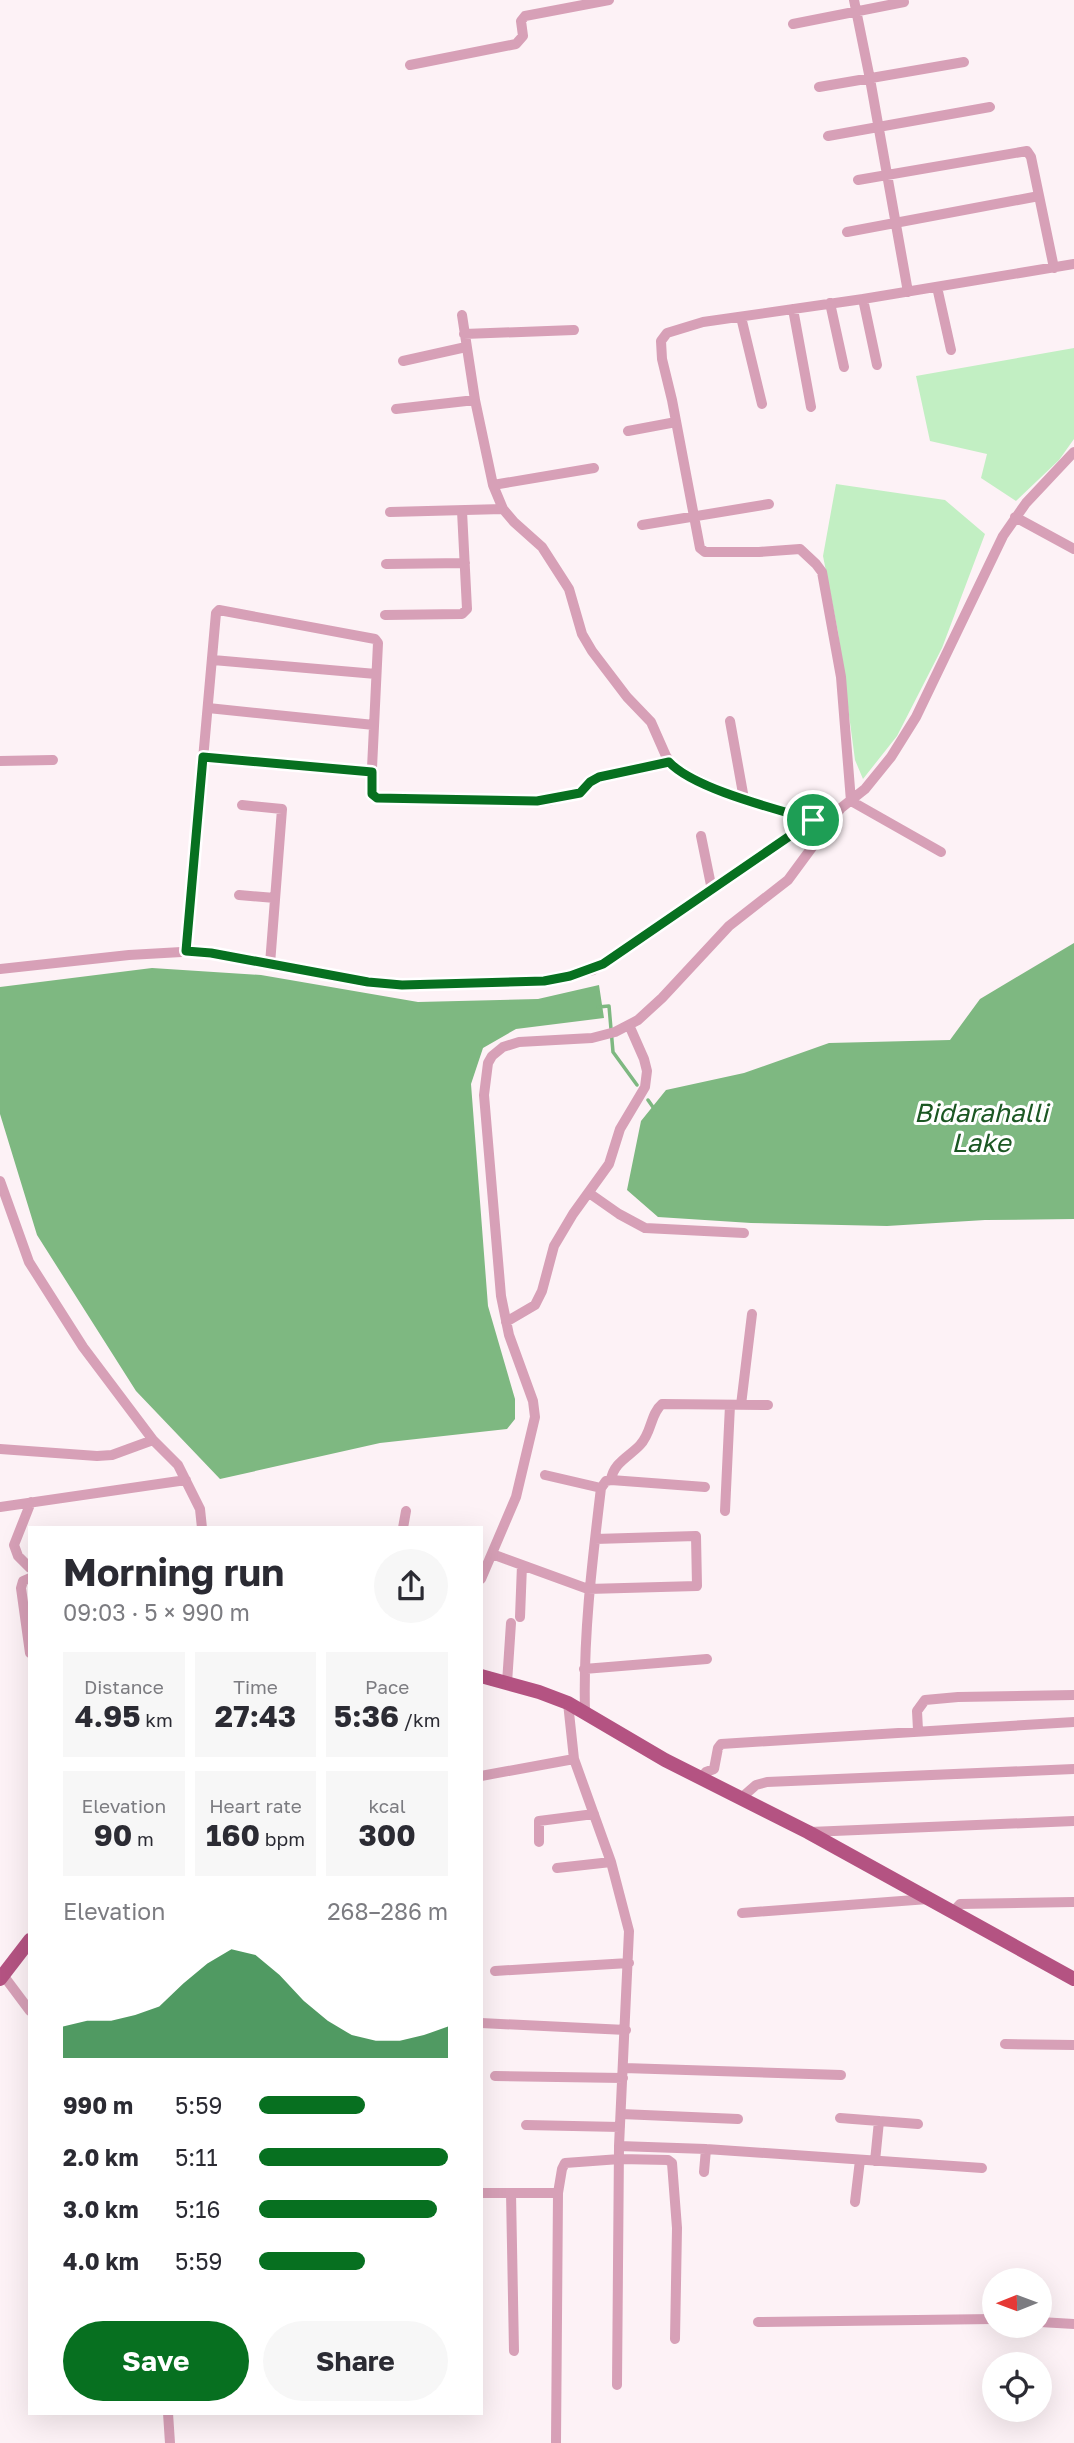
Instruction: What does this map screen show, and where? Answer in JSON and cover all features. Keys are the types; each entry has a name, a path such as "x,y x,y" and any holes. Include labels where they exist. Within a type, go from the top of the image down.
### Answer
{"main road":[{"path":"483,1677 568,1703 700,1779 808,1832 952,1913 1073,1975"},
{"path":"1,1977 28,1943"}],"street":[{"path":"410,65 516,44 523,36 521,21 525,16 609,0"},
{"path":"793,24 855,6 904,2"},
{"path":"855,6 908,292"},
{"path":"819,87 964,62"},
{"path":"828,136 990,107"},
{"path":"858,180 1024,150 1031,157 1054,268"},
{"path":"847,232 1039,197"},
{"path":"846,804 841,677 820,568 800,549 705,552 700,548 677,422 662,359 662,341 667,333 680,327 1074,264"},
{"path":"937,287 951,350"},
{"path":"863,299 877,365"},
{"path":"830,303 844,367"},
{"path":"793,309 811,407"},
{"path":"462,315 475,400 493,485 503,509 542,547 569,589 586,643 627,697 651,722 669,762 686,774 744,799 813,820"},
{"path":"741,317 762,404"},
{"path":"464,334 574,330"},
{"path":"402,361 466,347"},
{"path":"396,409 475,400"},
{"path":"628,431 677,422"},
{"path":"483,1574 516,1497 535,1418 531,1394 506,1322 501,1296 484,1094 486,1068 492,1056 510,1044 592,1038 629,1025 662,998 729,926 788,880 846,804 882,770 916,717 959,632 993,554 1015,517 1074,452"},
{"path":"493,485 594,468"},
{"path":"642,525 769,504"},
{"path":"390,512 503,509"},
{"path":"385,615 462,614 467,609 462,511"},
{"path":"1015,517 1074,549"},
{"path":"387,564 465,563"},
{"path":"186,951 216,613 219,611 372,638 378,643 372,772 372,794 377,798 537,801 580,793 599,777 669,762"},
{"path":"212,660 376,674"},
{"path":"208,708 374,725"},
{"path":"730,721 744,799"},
{"path":"203,757 372,772"},
{"path":"0,761 53,760"},
{"path":"0,969 186,951 211,953 368,982 411,985 557,979 593,970 603,964 813,820 846,804"},
{"path":"846,804 941,852"},
{"path":"242,805 282,809 270,964"},
{"path":"701,836 712,890"},
{"path":"239,895 275,898"},
{"path":"506,1322 535,1306 542,1291 554,1246 609,1164 620,1129 645,1087 647,1072 644,1059 629,1025"},
{"path":"0,1181 29,1262 83,1348 153,1440 174,1458 200,1509 202,1526"},
{"path":"589,1193 618,1214 645,1228 744,1233"},
{"path":"725,1511 736,1405 752,1314"},
{"path":"611,1480 614,1469 641,1444 654,1413 662,1404 768,1405"},
{"path":"0,1449 97,1456 112,1455 153,1440"},
{"path":"545,1475 601,1488"},
{"path":"0,1507 186,1480"},
{"path":"585,1712 588,1589 601,1488 606,1481 611,1480 705,1487"},
{"path":"28,1566 18,1556 15,1545 32,1503"},
{"path":"403,1526 406,1511"},
{"path":"492,1554 588,1589 697,1587 696,1536 595,1539"},
{"path":"508,1683 522,1565"},
{"path":"28,1579 23,1581 21,1588 28,1639"},
{"path":"584,1669 708,1659"},
{"path":"918,1730 917,1711 925,1700 1074,1695"},
{"path":"568,1703 575,1759 611,1862 629,1931 619,2146 617,2385"},
{"path":"700,1779 706,1772 714,1769 721,1744 1074,1722"},
{"path":"483,1776 575,1759"},
{"path":"740,1799 755,1785 767,1782 1074,1769"},
{"path":"539,1842 538,1821 594,1814"},
{"path":"808,1832 1074,1821"},
{"path":"557,1868 611,1862"},
{"path":"742,1913 928,1899"},
{"path":"952,1913 960,1904 1074,1902"},
{"path":"495,1970 629,1963"},
{"path":"1,1977 28,2009"},
{"path":"483,2022 626,2030"},
{"path":"1005,2044 1074,2045"},
{"path":"495,2076 623,2073 841,2075"},
{"path":"621,2114 738,2119"},
{"path":"841,2118 918,2124"},
{"path":"875,2161 879,2122"},
{"path":"526,2125 621,2127"},
{"path":"619,2146 655,2154 668,2160 673,2167 677,2228 675,2339"},
{"path":"556,2443 558,2193 565,2163 706,2149 982,2168"},
{"path":"705,2172 706,2149"},
{"path":"855,2202 860,2160"},
{"path":"483,2193 558,2193"},
{"path":"511,2193 513,2351"},
{"path":"758,2322 982,2319"},
{"path":"1052,2323 1074,2324"},
{"path":"168,2415 170,2443"}],"shaded area":[{"path":"1074,348 1074,439 1059,460 1016,501 981,478 987,454 930,441 916,376"},
{"path":"836,484 945,500 985,534 942,648 897,736 863,779 855,760 838,632 823,556"}],"water":[{"name":"Bidarahalli Lake","path":"1074,943 1074,1219 985,1220 887,1226 751,1223 658,1217 627,1190 641,1121 666,1090 744,1073 829,1043 950,1040 980,999"},
{"path":"152,968 261,975 418,1002 538,999 599,985 604,1018 516,1029 483,1048 471,1084 488,1306 515,1399 515,1419 507,1429 380,1443 220,1479 136,1391 37,1235 0,1114 0,987"}],"waterway":[{"path":"598,1007 609,1006 613,1052 637,1085"},
{"path":"648,1100 655,1110"}],"route":[{"path":"203,757 372,772 372,794 377,798 537,801 549,801 580,793 599,777 669,762 675,768 722,791 813,820 603,964 593,970 557,979 419,986 384,984 211,953 186,951 203,757"}]}
